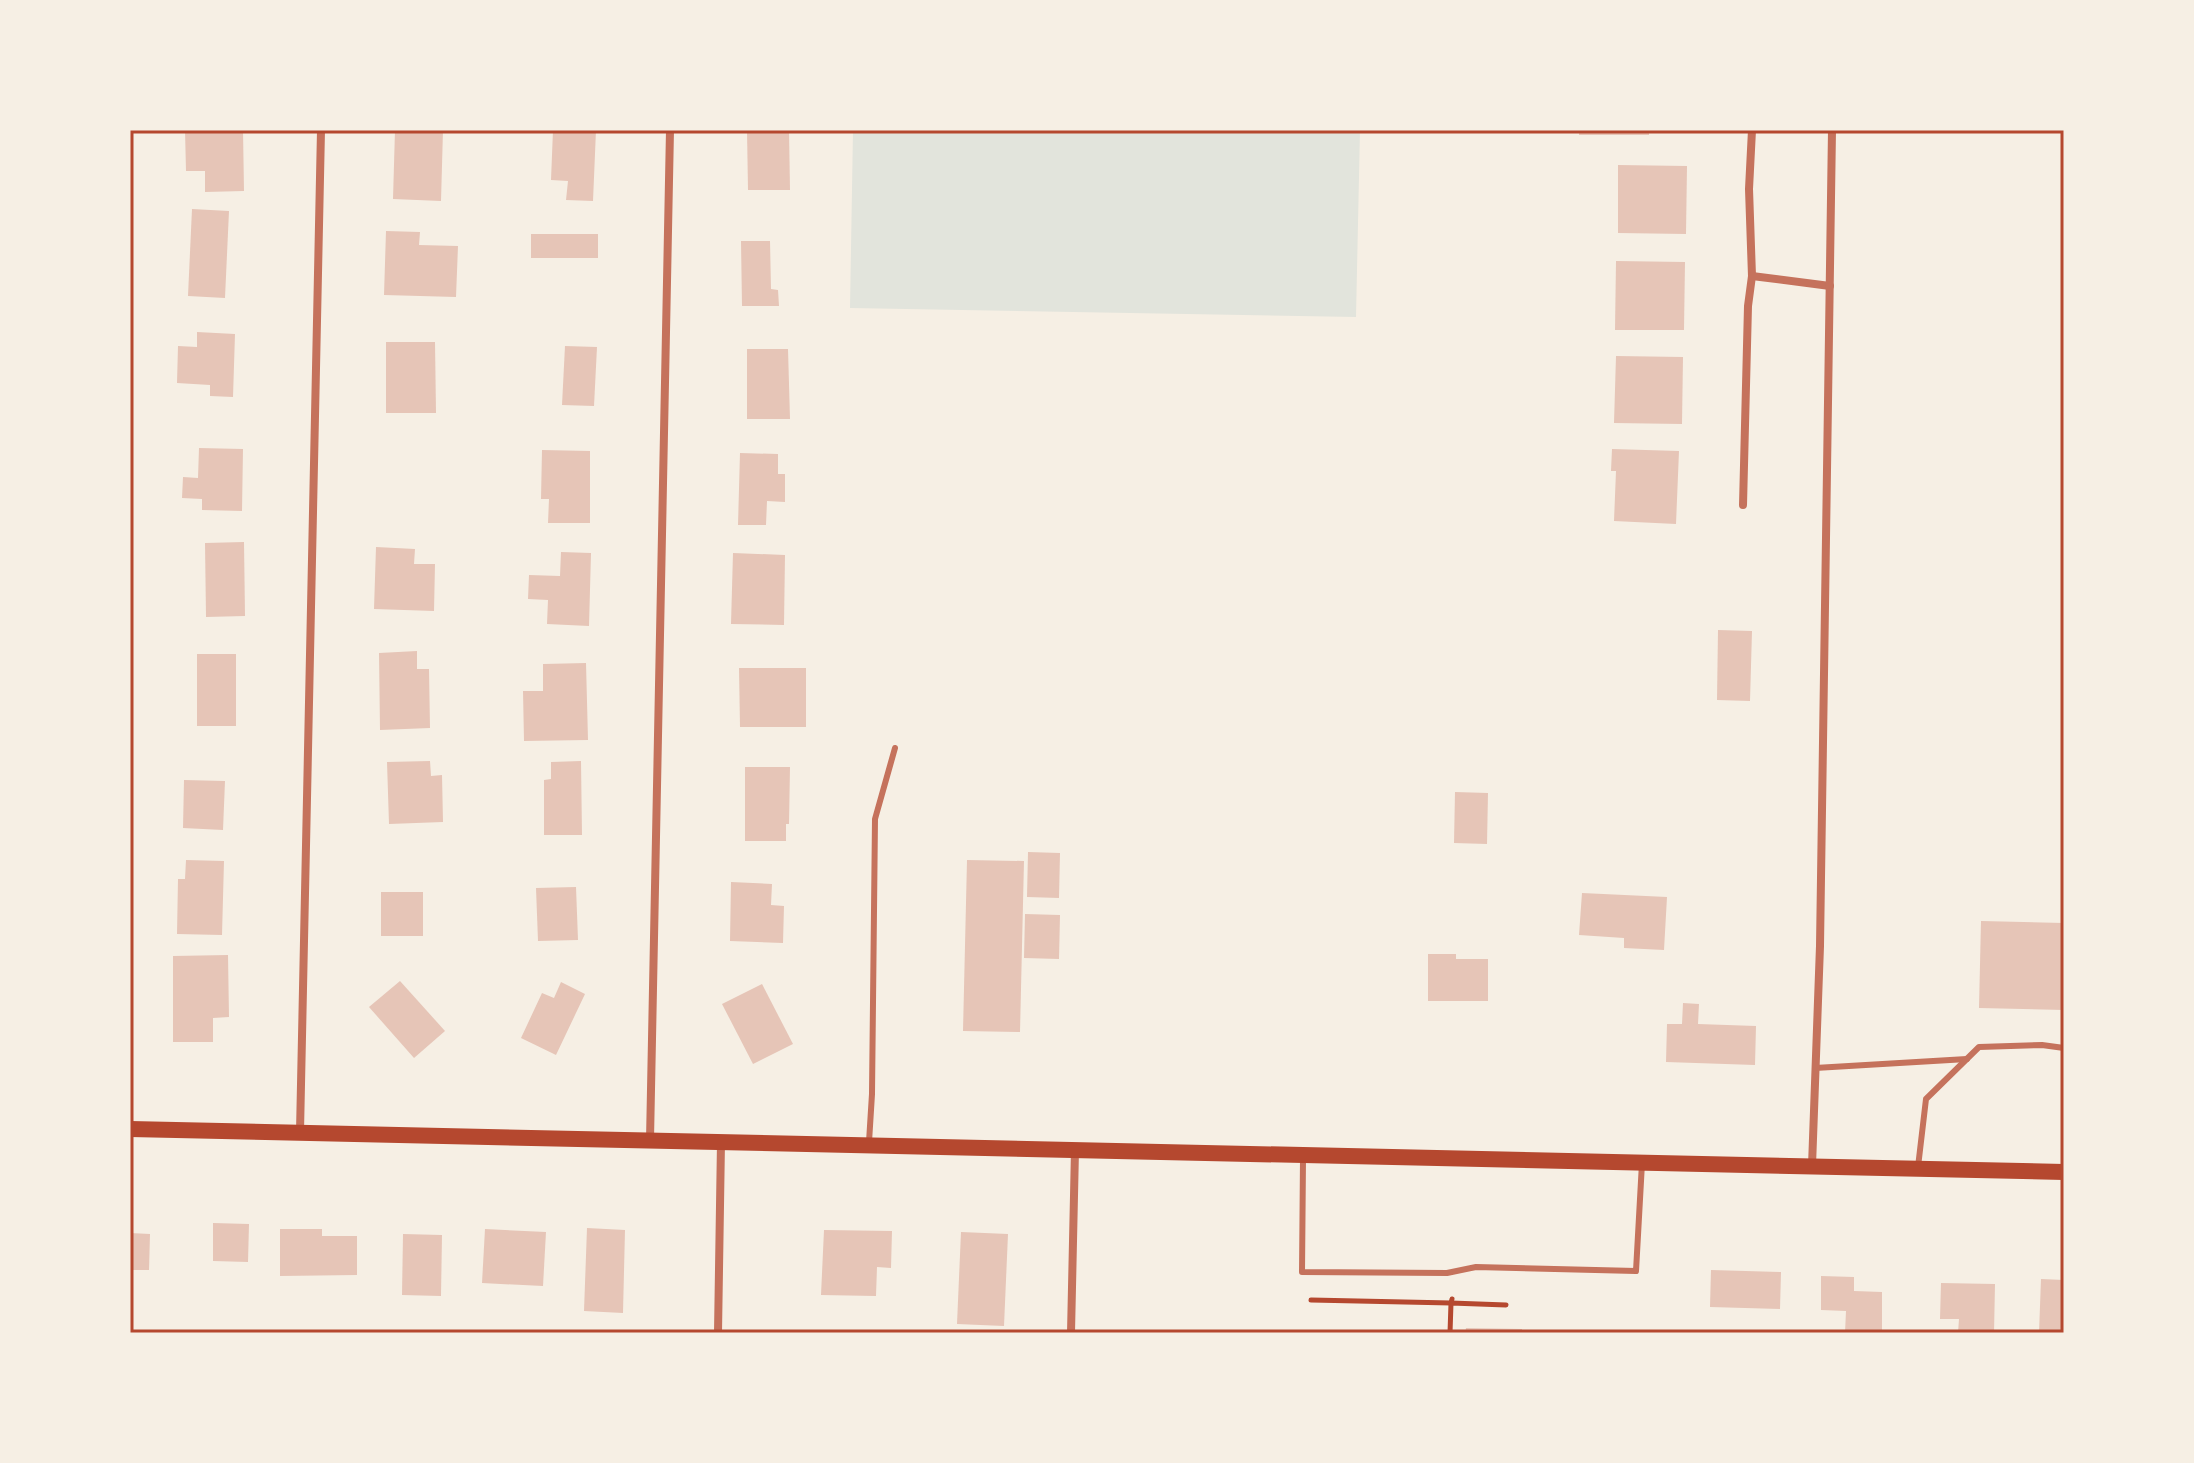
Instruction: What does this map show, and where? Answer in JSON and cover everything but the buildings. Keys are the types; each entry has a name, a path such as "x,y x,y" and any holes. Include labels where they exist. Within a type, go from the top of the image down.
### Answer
{"main road":[{"path":"130,1129 2064,1172"}],"street":[{"path":"300,1133 321,130"},
{"path":"650,1141 670,130"},
{"path":"1743,505 1748,306 1752,276 1749,189 1752,130"},
{"path":"1812,1166 1820,946 1832,130"},
{"path":"1752,276 1830,286"},
{"path":"718,1333 721,1142"},
{"path":"1071,1333 1075,1150"}],"lane":[{"path":"869,1146 875,819 895,748"},
{"path":"1918,1169 1926,1099 1979,1047 2042,1045 2064,1048"},
{"path":"1815,1068 1967,1059"},
{"path":"1303,1155 1302,1272 1447,1273 1476,1267 1636,1271 1642,1162"}],"path":[{"path":"1311,1300 1452,1301 1506,1305"},
{"path":"1450,1333 1452,1301"}],"shaded area":[{"path":"853,130 1360,130 1356,317 850,308"}]}
